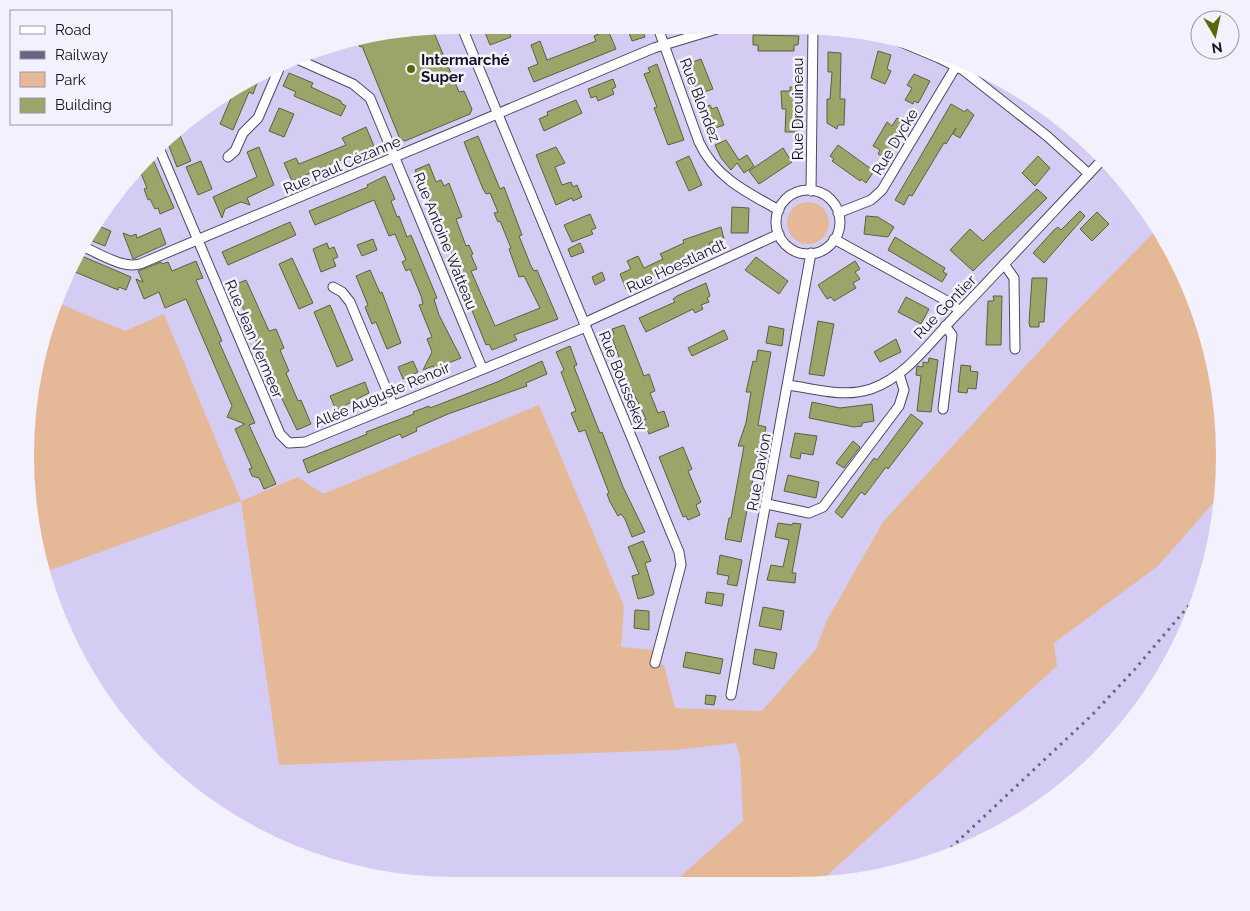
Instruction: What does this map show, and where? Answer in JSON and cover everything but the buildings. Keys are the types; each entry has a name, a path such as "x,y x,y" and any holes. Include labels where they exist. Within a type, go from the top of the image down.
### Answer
{"street":[{"name":"Rue Boussekey","path":"465,34 680,558 655,663"},
{"name":"Rue Blondez","path":"660,34 700,142 708,158 730,182 779,210"},
{"name":"Rue Paul Cézanne","path":"88,248 132,266 664,44 699,34"},
{"name":"Rue Drouineau","path":"811,191 813,35"},
{"name":"Rue Antoine Watteau","path":"304,62 353,84 365,92 374,104 482,368"},
{"name":"Rue Dycke","path":"838,213 871,200 882,190 956,66"},
{"path":"961,68 1038,129 1089,174"},
{"path":"228,157 235,151 243,133 258,118 277,73"},
{"name":"Rue Jean Vermeer","path":"161,153 280,434 292,444"},
{"name":"Rue Gontier","path":"788,385 836,393 854,393 878,386 898,374 1099,163"},
{"path":"811,191 828,198 838,213 839,228 834,239 824,249 811,254 792,249 779,234 776,222 779,210 792,195 811,191"},
{"name":"Rue Hoestlandt","path":"585,325 779,234"},
{"path":"834,239 947,301 960,311"},
{"name":"Rue Davion","path":"730,695 767,504 811,254"},
{"path":"1004,264 1014,278 1016,349"},
{"path":"333,287 342,292 350,302 394,405"},
{"path":"482,368 585,325"},
{"path":"943,409 952,335 945,326"},
{"name":"Allée Auguste Renoir","path":"292,444 305,442 482,368"},
{"path":"767,504 809,512 821,508 899,406 904,390 898,374"}],"green space":[{"path":"812,202 820,205 826,211 829,223 826,235 820,241 804,244 796,241 790,235 787,219 790,211 796,205"},
{"path":"1153,233 1160,245 1173,269 1194,320 1208,373 1213,400 1215,428 1216,456 1214,503 1158,566 1054,643 1057,666 827,876 680,877 743,821 740,757 736,743 673,750 279,765 241,501 298,477 323,494 539,405 624,606 621,647 652,650 654,665 664,665 675,708 762,711 816,649 827,620 883,522 1065,323"},
{"path":"62,305 125,331 164,314 241,501 50,570 37,511 34,456 35,428 37,400 42,373 48,346"}],"railway":[{"path":"952,846 1093,714 1135,669 1188,607"}],"place":[{"name":"Intermarché Super","path":"411,69"}]}
